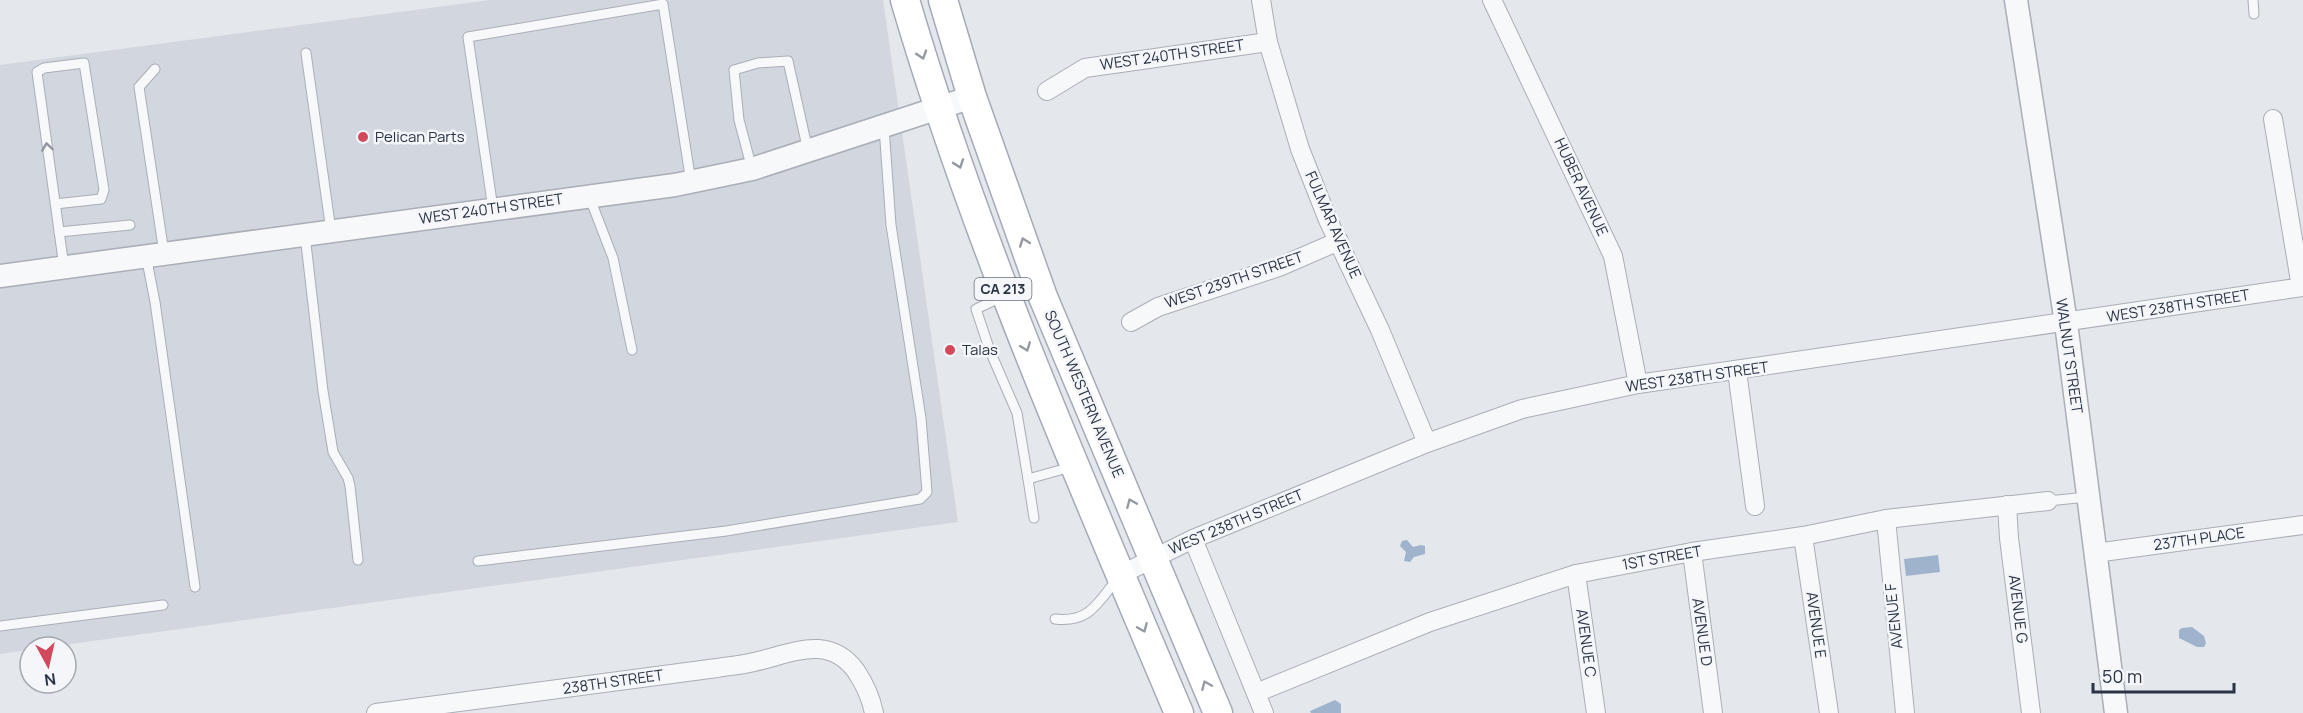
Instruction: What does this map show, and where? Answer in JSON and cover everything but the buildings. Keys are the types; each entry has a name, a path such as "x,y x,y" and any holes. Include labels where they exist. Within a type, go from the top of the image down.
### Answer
{"main road":[{"name":"CA 213","path":"905,0 940,109 1006,295 1179,713"},
{"name":"SOUTH WESTERN AVENUE","path":"944,0 972,98 1043,297 1218,713"}],"street":[{"name":"FULMAR AVENUE","path":"1261,0 1268,42 1300,149 1427,443"},
{"name":"HUBER AVENUE","path":"1492,0 1613,256 1638,384"},
{"name":"WALNUT STREET","path":"2016,0 2066,323 2116,713"},
{"name":"WEST 240TH STREET","path":"1047,91 1085,68 1268,42"},
{"name":"WEST 240TH STREET","path":"0,276 691,182 752,170 972,98"},
{"path":"2273,119 2302,287"},
{"name":"WEST 239TH STREET","path":"1131,322 1158,307 1279,267 1339,241"},
{"name":"WEST 238TH STREET","path":"1120,574 1193,539 1427,443 1522,409 1638,384 2302,287"},
{"path":"1737,371 1755,506"},
{"name":"1ST STREET","path":"1256,693 1430,622 1576,574 1692,552 1803,536 1886,519 2048,501"},
{"name":"AVENUE G","path":"2007,505 2031,713"},
{"name":"AVENUE F","path":"1886,519 1905,713"},
{"name":"237TH PLACE","path":"2095,553 2303,525"},
{"name":"AVENUE E","path":"1803,536 1829,713"},
{"path":"1193,539 1264,713"},
{"name":"AVENUE D","path":"1692,552 1713,713"},
{"name":"AVENUE C","path":"1576,574 1596,713"},
{"name":"238TH STREET","path":"376,713 717,668 755,662 808,649 829,650 847,659 862,680 874,713"}],"lane":[{"path":"2253,0 2253,14"},
{"path":"493,209 468,37 663,4 691,182"},
{"path":"306,53 331,231"},
{"path":"752,170 738,120 734,70 758,63 788,61 808,151"},
{"path":"55,204 101,199 103,195 84,63 44,68 37,72 55,204 64,267"},
{"path":"155,69 139,87 155,255 155,302 195,587"},
{"path":"478,561 726,531 920,499 927,492 921,418 891,225 884,126"},
{"path":"589,196 613,258 632,351"},
{"path":"59,232 130,225"},
{"path":"305,235 323,391 333,452 348,477 350,486 358,560"},
{"path":"1006,295 976,309 990,351 1017,413 1034,518"},
{"path":"1029,479 1076,465"},
{"name":"1ST STREET","path":"2048,501 2088,496"},
{"path":"1054,619 1084,616 1095,607 1120,574"},
{"path":"0,626 163,605"}],"shaded area":[{"path":"490,0 883,0 958,522 78,643 78,635 18,635 18,652 0,654 0,65"}],"water":[{"path":"1407,540 1413,547 1425,546 1425,554 1414,557 1410,562 1404,561 1406,552 1400,546 1402,541"},
{"path":"1938,555 1940,572 1906,576 1904,559"},
{"path":"2192,627 2204,636 2206,643 2204,647 2197,647 2179,638 2179,630"},
{"path":"1335,700 1341,704 1341,713 1311,713 1310,711"}],"place":[{"name":"Pelican Parts","path":"363,137"},
{"name":"Talas","path":"950,350"}]}
